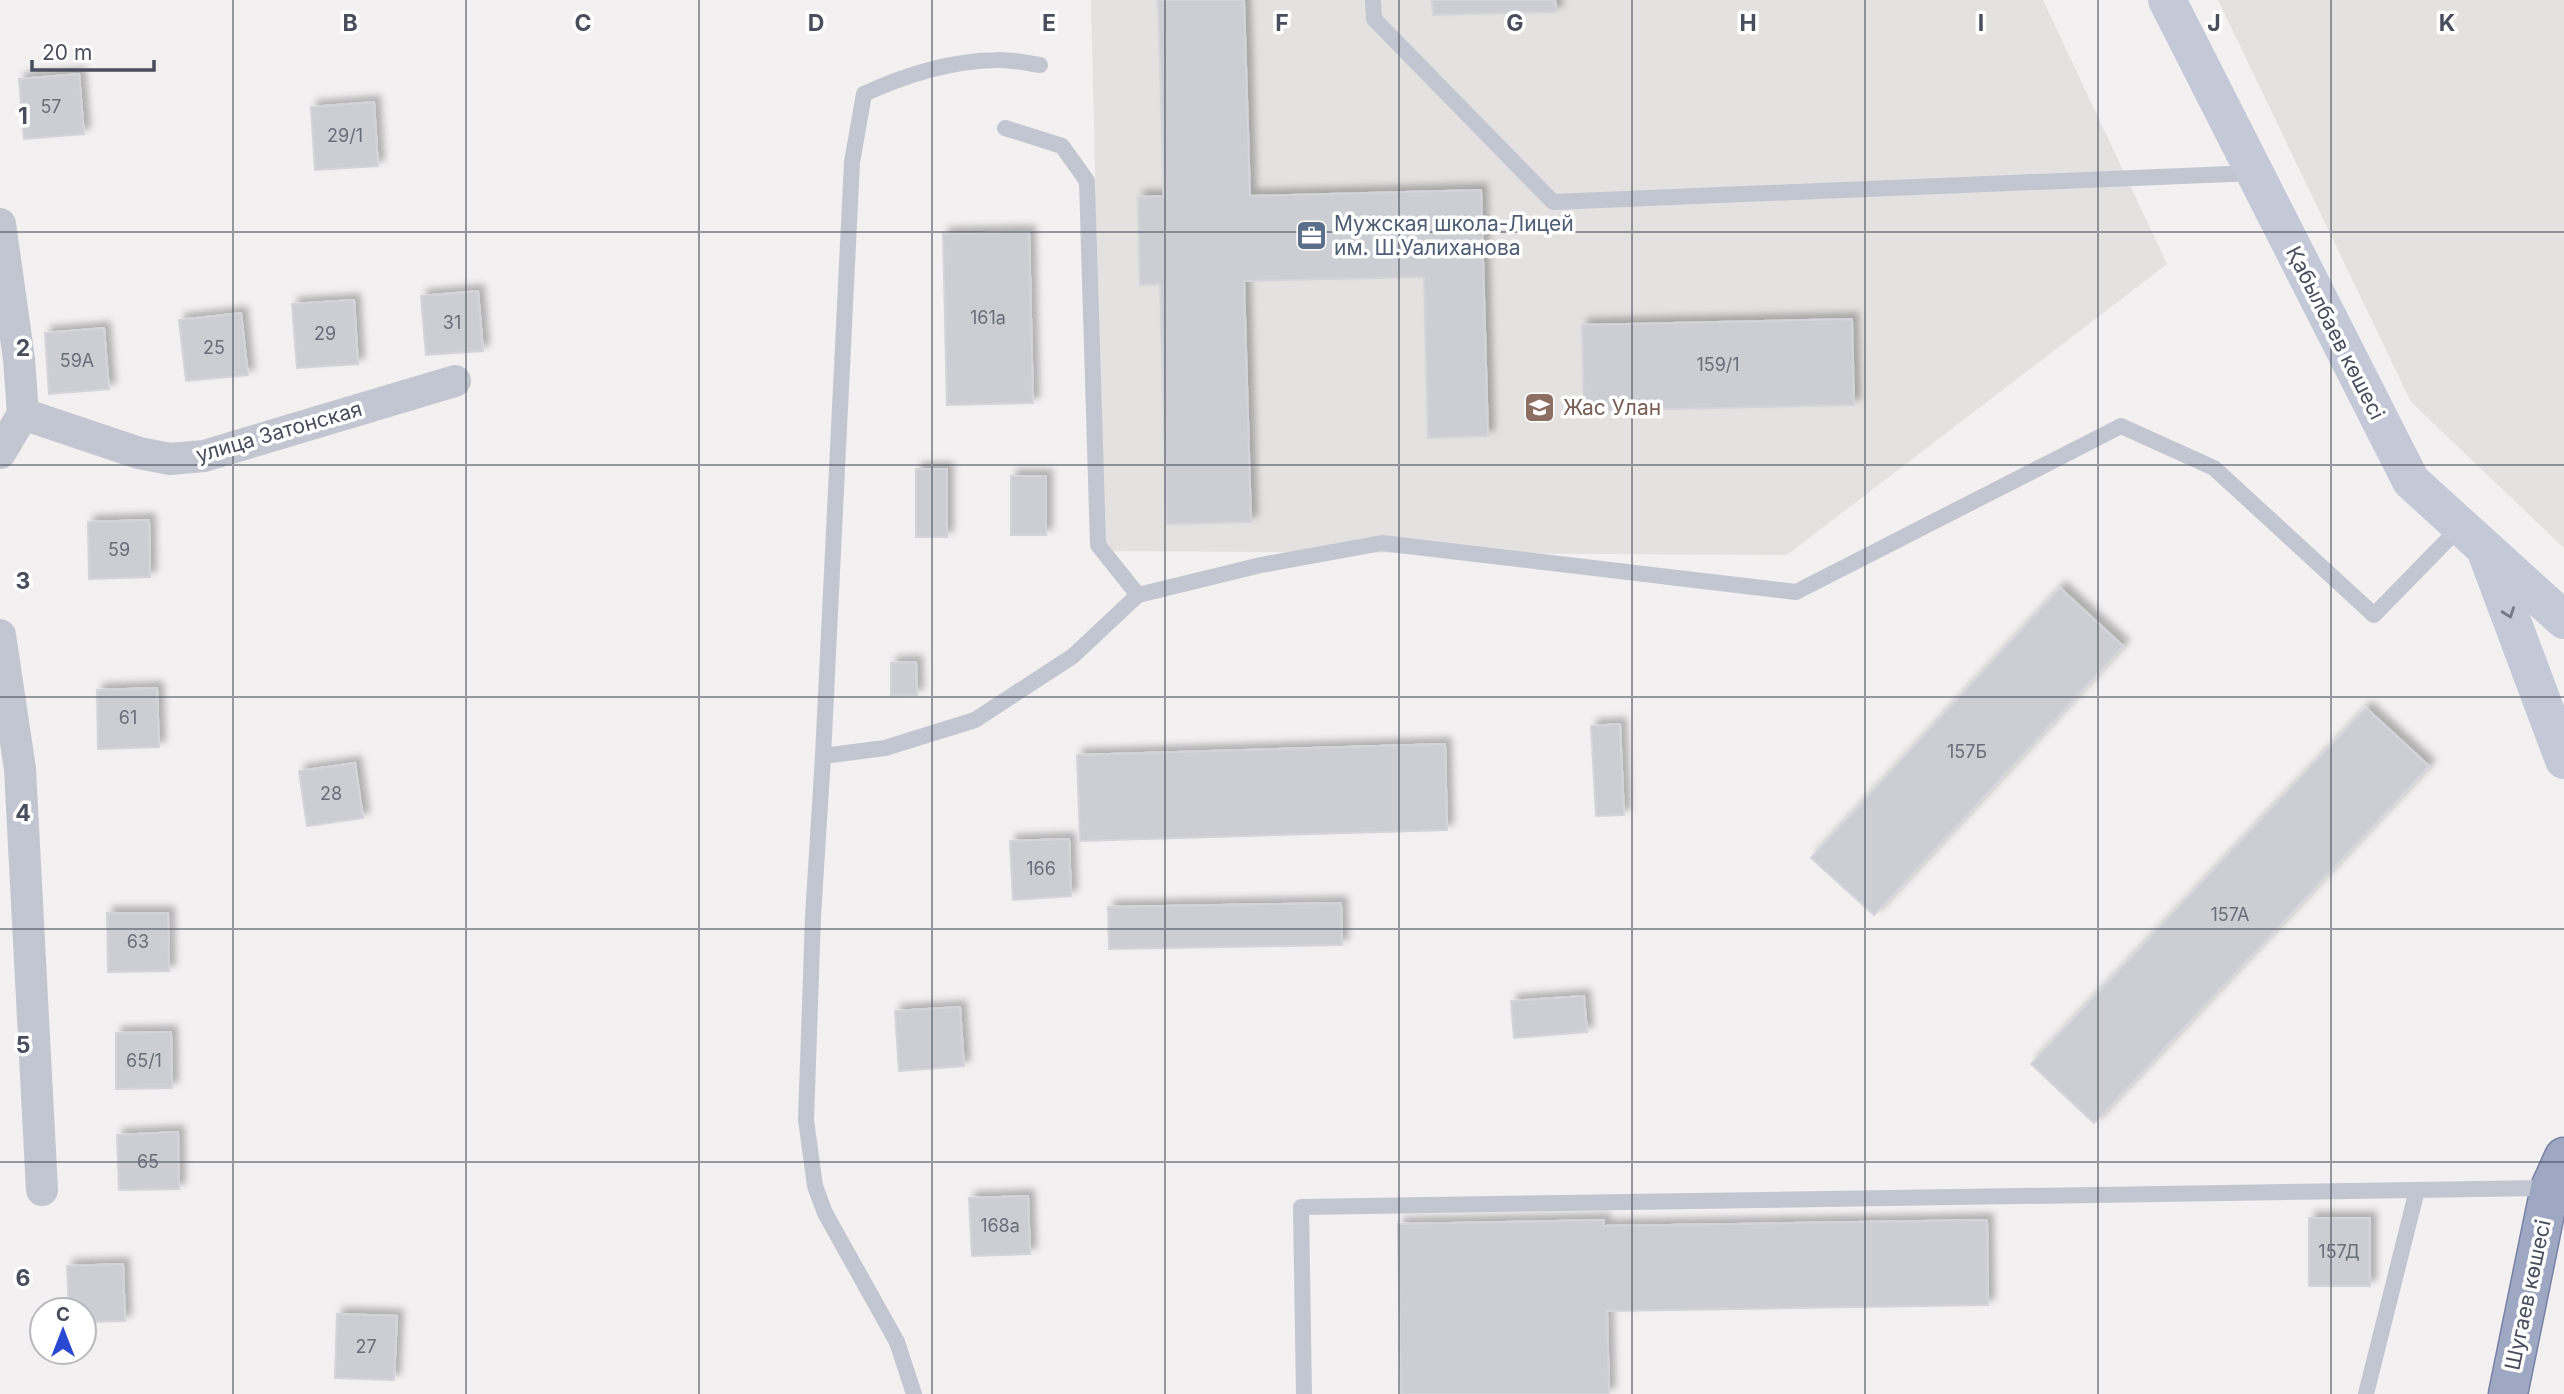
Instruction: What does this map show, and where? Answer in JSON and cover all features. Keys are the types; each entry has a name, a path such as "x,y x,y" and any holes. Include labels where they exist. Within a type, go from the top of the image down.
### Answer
{"highway":[{"name":"Шугаев көшесі","path":"2508,1394 2557,1173"}],"main road":[{"name":"Қабылбаев көшесі","path":"2166,0 2411,481 2564,620"},
{"path":"2473,538 2564,760"}],"street":[{"path":"0,224 19,359 23,414 0,453"},
{"name":"улица Затонская","path":"23,414 139,453 170,459 204,456 455,381"},
{"path":"0,635 20,769 42,1190"}],"lane":[{"path":"1373,0 1374,19 1553,202 2254,173"},
{"path":"914,1394 897,1342 825,1213 815,1186 806,1120 813,917 852,162 864,94 898,78 954,65 998,60 1040,65"},
{"path":"1005,128 1062,146 1087,181 1098,545 1138,595"},
{"path":"823,756 885,748 975,719 1073,656 1138,595 1261,565 1382,543 1796,592 2121,426 2214,468 2374,615 2473,538"},
{"path":"1304,1394 1301,1207 2417,1190 2557,1173"},
{"path":"2366,1394 2417,1190"}],"shaded area":[{"name":"Жас Улан","path":"1091,0 2043,0 2167,264 1787,555 1104,551"},
{"path":"2218,0 2564,0 2564,548 2411,402"}],"building":[{"name":"Мужская школа-Лицей им. Ш.Уалиханова","path":"1158,0 1244,0 1250,196 1481,190 1488,436 1428,438 1424,277 1244,281 1251,522 1167,524 1160,284 1140,285 1138,197 1164,196"},
{"path":"1432,0 1555,0 1556,12 1433,15"},
{"path":"79,74 84,134 24,139 19,79"},
{"path":"374,102 378,166 315,170 311,107"},
{"path":"1029,232 1033,403 947,405 943,234"},
{"path":"478,291 483,351 426,355 421,296"},
{"path":"354,300 358,364 297,368 292,304"},
{"path":"241,313 248,375 186,381 179,320"},
{"path":"1852,319 1854,405 1584,411 1582,325"},
{"path":"104,328 109,389 49,394 45,333"},
{"path":"916,469 947,469 947,537 916,537"},
{"path":"1011,476 1046,476 1046,535 1011,535"},
{"path":"149,520 150,577 89,579 88,522"},
{"path":"2060,588 2123,646 1874,915 1811,858"},
{"path":"916,662 917,695 891,695 891,663"},
{"path":"157,688 159,747 98,749 97,690"},
{"path":"2366,708 2429,766 2094,1123 2031,1064"},
{"path":"1620,724 1624,815 1596,816 1591,726"},
{"path":"1445,744 1447,830 1080,841 1077,755"},
{"path":"355,763 363,818 307,826 299,771"},
{"path":"1069,839 1071,896 1013,900 1010,841"},
{"path":"1341,903 1342,945 1109,949 1108,907"},
{"path":"107,913 168,913 169,971 108,972"},
{"path":"1584,996 1587,1032 1514,1038 1511,1001"},
{"path":"960,1007 964,1066 899,1071 895,1011"},
{"path":"171,1032 172,1088 116,1089 116,1033"},
{"path":"178,1132 179,1189 119,1190 117,1135"},
{"path":"1028,1196 1030,1254 972,1256 969,1198"},
{"path":"2309,1218 2370,1218 2370,1286 2309,1286"},
{"path":"1604,1220 1604,1226 1987,1220 1988,1305 1607,1311 1609,1394 1401,1394 1398,1224"},
{"path":"123,1264 125,1321 98,1322 98,1296 68,1296 67,1266"},
{"path":"337,1314 397,1316 394,1380 335,1378"}],"place":[{"name":"Мужская школа-Лицей им. Ш.Уалиханова","path":"1311,236"},
{"name":"Жас Улан","path":"1540,408"}]}
